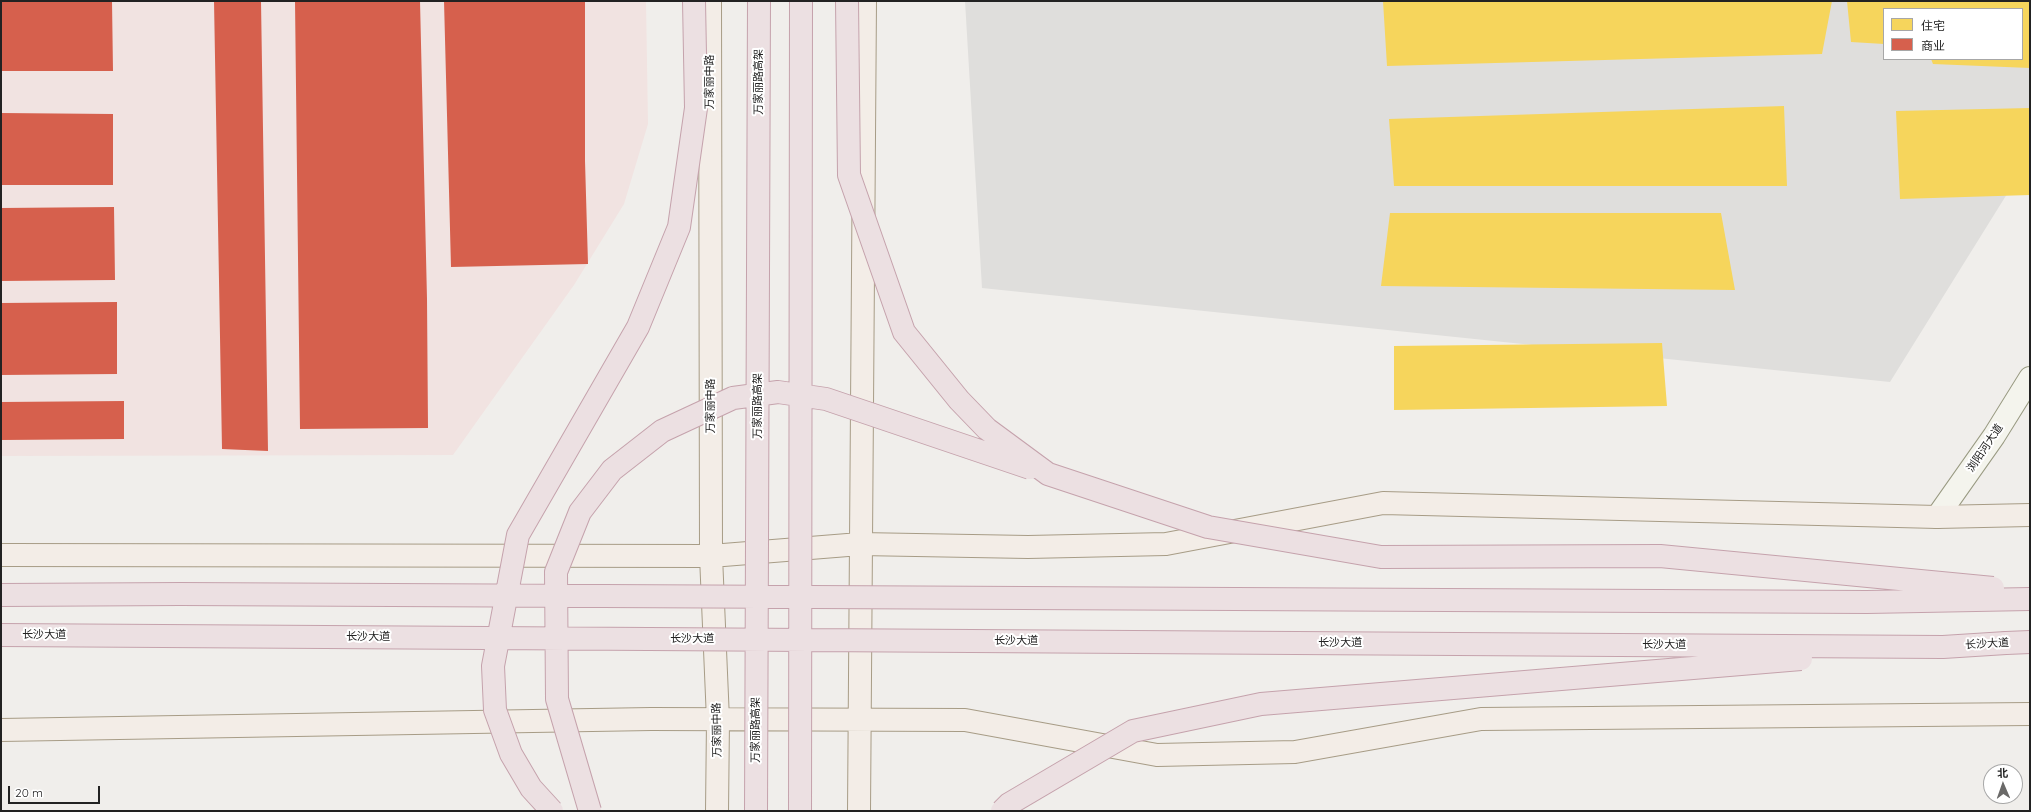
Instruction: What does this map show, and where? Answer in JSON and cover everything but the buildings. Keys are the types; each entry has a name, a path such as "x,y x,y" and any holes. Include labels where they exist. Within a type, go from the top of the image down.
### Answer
{"highway":[{"path":"552,811 531,788 511,754 495,710 493,666 518,535 638,327 679,227 696,108 694,1"},
{"name":"万家丽路高架","path":"756,811 759,1"},
{"path":"800,811 801,1"},
{"path":"847,1 849,175 904,332 959,400 987,428 1048,474"},
{"path":"590,811 557,699 556,572 580,512 612,470 662,431 732,398 778,392 826,399 1208,527 1381,557 1660,556 2030,591"},
{"path":"1,596 189,594 1867,602 2030,599"},
{"name":"长沙大道","path":"1,635 1943,647 2030,642"},
{"path":"1002,809 1133,731 1261,704 1943,647"}],"main road":[{"name":"万家丽中路","path":"710,1 711,556 718,720 717,811"},
{"path":"859,811 865,1"},
{"name":"浏阳河大道","path":"1937,517 1994,436 2030,378"},
{"path":"1,555 711,556 860,544 1028,546 1166,544 1383,503 1937,517 2030,515"},
{"path":"1,730 635,719 860,721 965,720 1157,755 1295,752 1481,719 2030,714"}],"shaded area":[{"path":"1,1 646,1 648,124 624,204 574,285 453,455 1,456"},
{"path":"965,1 2030,1 2030,157 1890,382 982,288"}]}
